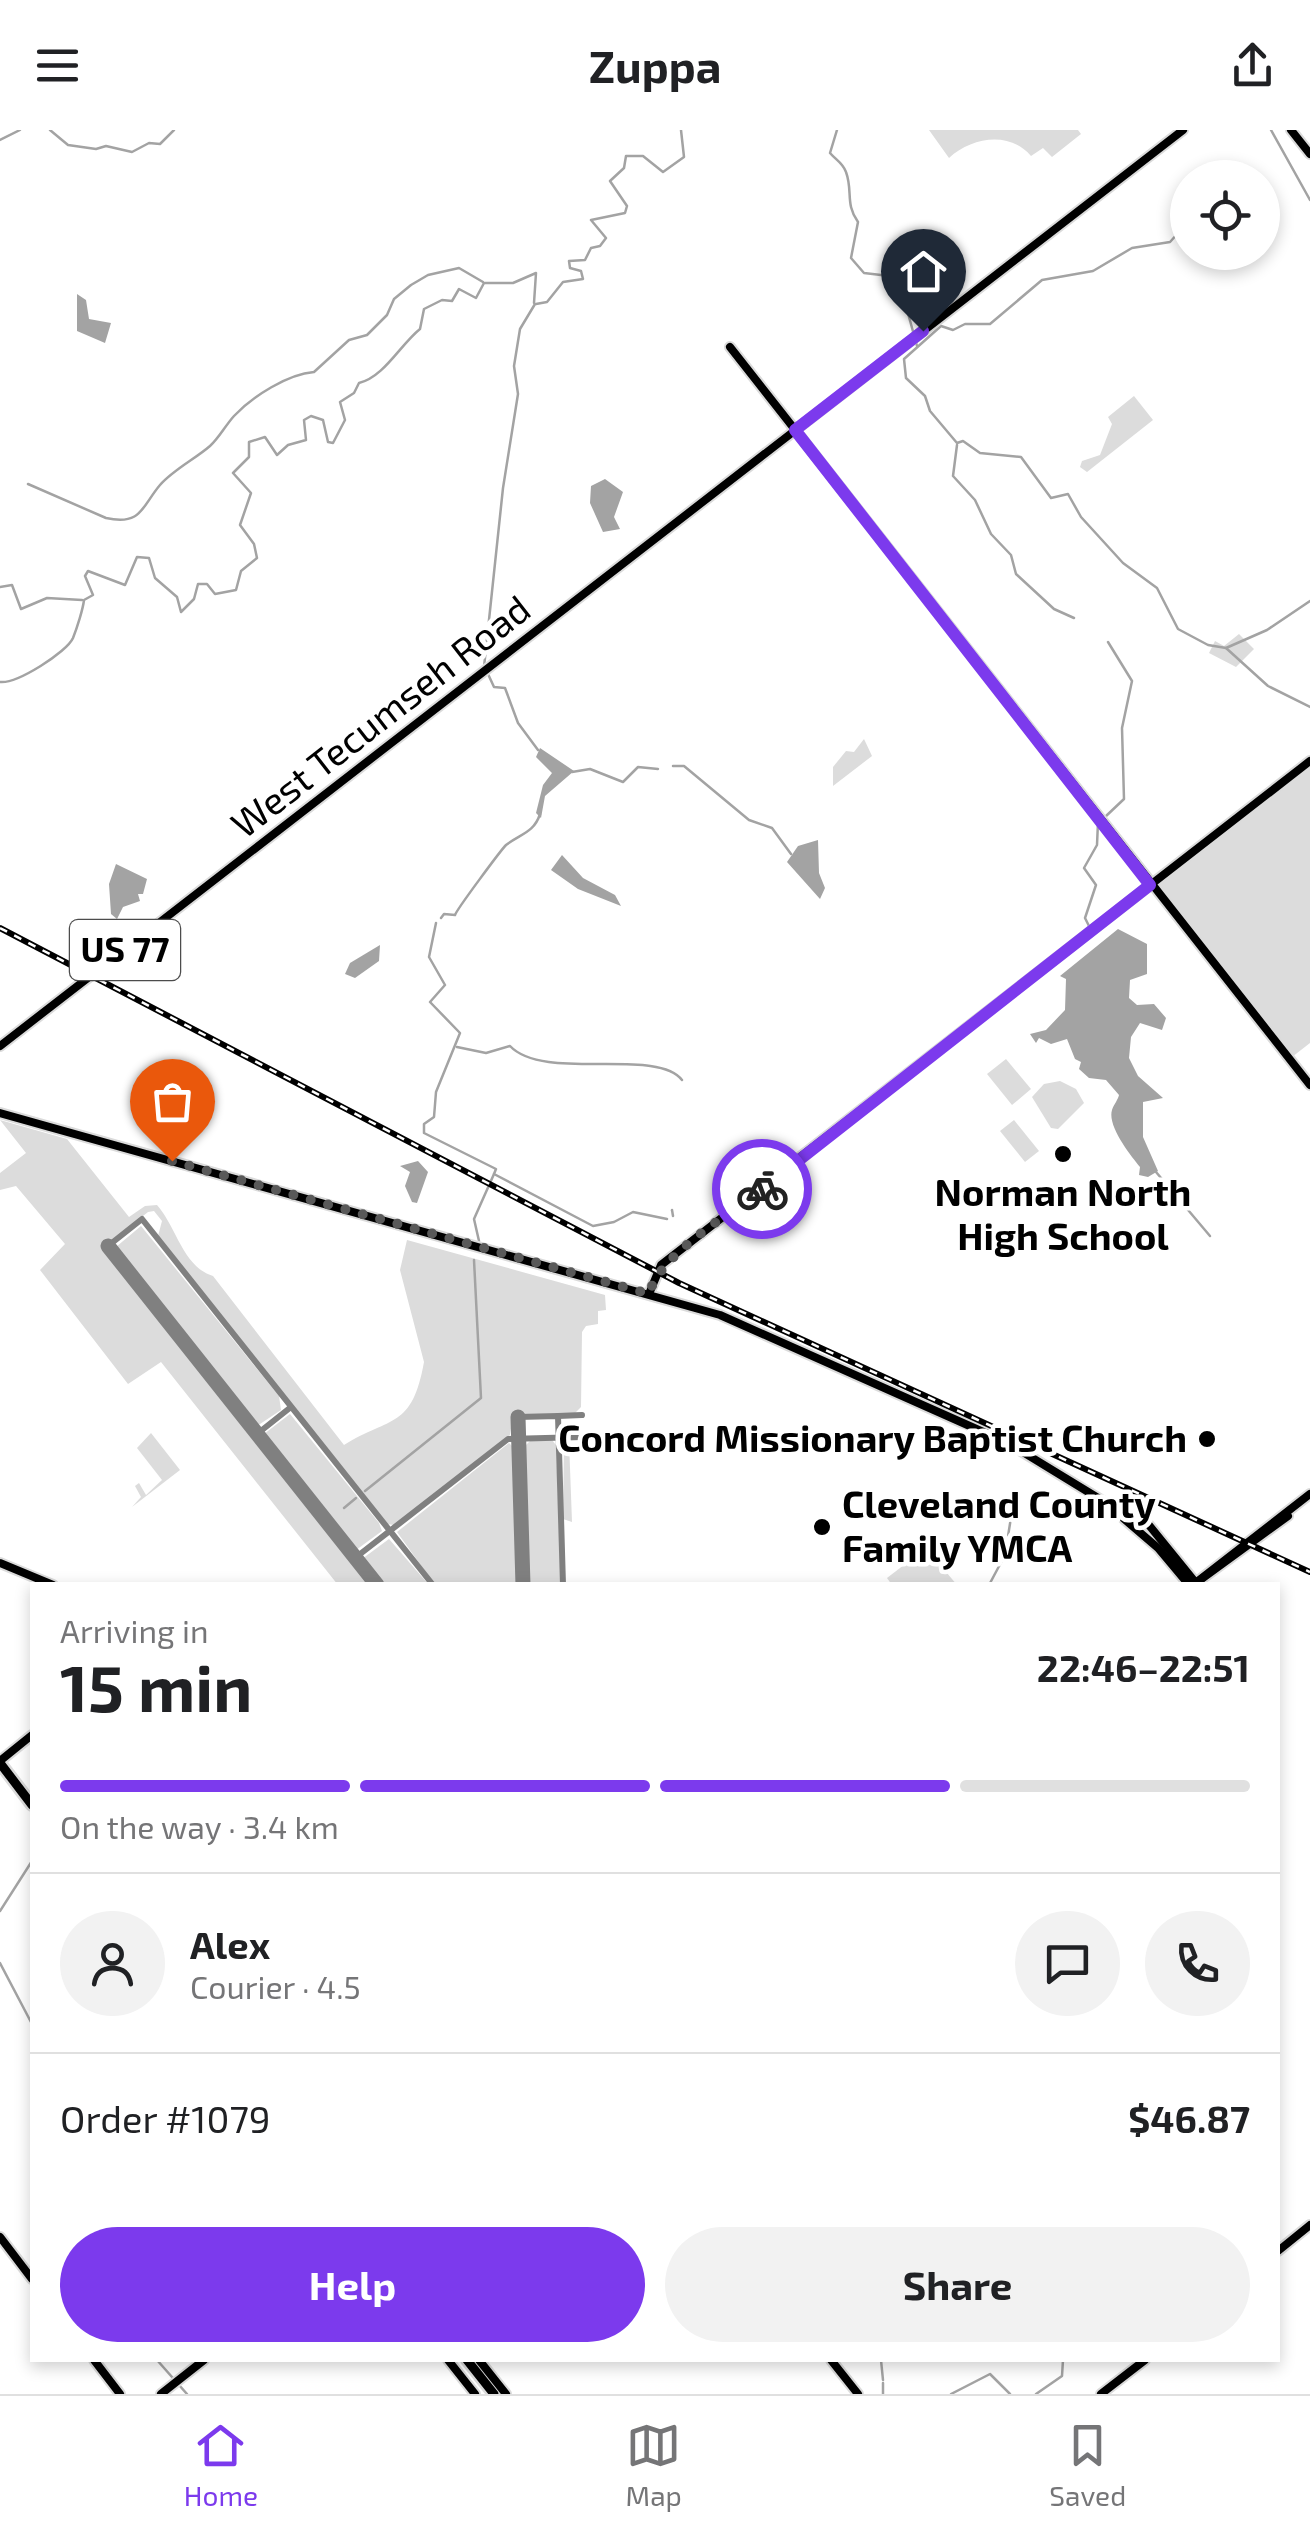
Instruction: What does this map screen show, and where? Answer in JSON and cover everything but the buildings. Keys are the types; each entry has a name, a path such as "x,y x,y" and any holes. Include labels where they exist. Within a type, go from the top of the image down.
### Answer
{"highway":[{"path":"0,1762 30,1802"},
{"path":"0,1773 30,1811"},
{"path":"466,2362 490,2394"}],"main road":[{"name":"US 77","path":"795,430 1183,130"},
{"path":"1290,130 1310,154"},
{"path":"730,347 1310,1085"},
{"name":"West Tecumseh Road","path":"0,1046 795,430"},
{"path":"649,1294 658,1268 1310,761"},
{"path":"0,1112 734,1320 956,1421 1049,1469 1142,1526 1191,1582"},
{"path":"1196,1582 1310,1496"},
{"path":"0,1566 30,1583"},
{"path":"0,1566 45,1582"},
{"path":"0,1762 30,1737"},
{"path":"1280,2252 1310,2228"},
{"path":"0,2237 30,2276"},
{"path":"96,2362 120,2394"},
{"path":"161,2394 202,2362"},
{"path":"450,2362 475,2394"},
{"path":"481,2362 506,2394"},
{"path":"833,2362 858,2394"},
{"path":"1098,2394 1139,2362"}],"shaded area":[{"path":"929,130 1078,130 1081,134 1052,157 1043,148 1031,156 1013,143 991,140 969,145 949,158"},
{"path":"77,294 86,300 89,319 111,323 105,343 77,331"},
{"path":"1134,396 1153,420 1087,472 1080,467 1082,461 1100,455 1112,424 1108,417"},
{"path":"605,479 623,492 614,517 620,529 603,532 590,503 591,486"},
{"path":"1239,634 1254,649 1236,667 1209,653 1215,641 1224,646"},
{"path":"864,739 872,756 833,786 833,767 846,751 854,752"},
{"path":"540,748 574,771 545,796 541,818 536,813 543,785 552,773 536,757"},
{"path":"1310,768 1310,1043 1292,1057 1157,886"},
{"path":"818,840 819,873 825,888 820,899 787,862 798,846"},
{"path":"562,855 583,878 615,895 621,906 578,889 551,870"},
{"path":"116,864 147,879 143,894 138,894 140,901 123,907 117,919 111,914 109,884"},
{"path":"1118,929 1147,944 1147,974 1130,980 1129,998 1137,1005 1154,1004 1166,1018 1162,1030 1140,1023 1131,1037 1129,1058 1138,1076 1163,1098 1143,1102 1143,1137 1158,1171 1148,1177 1139,1175 1140,1167 1113,1124 1112,1110 1119,1095 1106,1080 1089,1078 1079,1069 1081,1062 1075,1059 1067,1039 1051,1044 1039,1038 1036,1043 1030,1034 1046,1030 1065,1010 1066,979 1060,976"},
{"path":"380,945 379,961 355,978 345,974 350,963"},
{"path":"1006,1059 1031,1089 1012,1105 987,1074"},
{"path":"1060,1081 1076,1089 1084,1103 1058,1129 1051,1128 1032,1097 1044,1084"},
{"path":"0,1120 67,1139 129,1217 145,1206 157,1205 194,1264 213,1276 344,1445 397,1418 406,1410 419,1384 424,1362 400,1270 407,1240 605,1295 606,1310 598,1311 598,1324 586,1326 582,1332 581,1407 575,1413 513,1415 510,1435 394,1525 386,1524 167,1248 158,1236 162,1221 154,1211 148,1212 103,1248 367,1582 336,1582 161,1362 128,1384 40,1270 65,1244 16,1186 0,1190 0,1173 26,1153"},
{"path":"1014,1120 1039,1151 1025,1162 1000,1131"},
{"path":"418,1161 428,1172 417,1203 412,1202 405,1186 410,1172 400,1166"},
{"path":"141,1226 279,1396 281,1410 257,1426 116,1247"},
{"path":"290,1414 379,1523 382,1531 356,1550 264,1434"},
{"path":"151,1433 180,1470 132,1507 141,1497 135,1486 139,1483 146,1495 162,1480 137,1448"},
{"path":"552,1440 556,1445 561,1582 529,1582 525,1446 530,1441"},
{"path":"564,1440 569,1441 572,1522 563,1519"},
{"path":"509,1443 513,1447 518,1582 433,1582 397,1532"},
{"path":"389,1539 426,1582 381,1582 362,1559"},
{"path":"926,1548 954,1582 890,1582 887,1578"}],"waterway":[{"path":"0,140 20,130"},
{"path":"50,130 68,145 96,149 106,146 132,152 149,143 160,144 174,130"},
{"path":"536,304 547,302 563,282 583,279 581,271 570,268 569,261 585,260 591,248 600,246 606,238 591,220 625,213 627,206 610,181 624,168 626,156 643,156 663,172 684,157 681,130"},
{"path":"837,130 830,153 846,172 858,222 851,258 864,273 898,277 917,346"},
{"path":"1271,130 1310,200"},
{"path":"1170,242 1132,248 1093,271 1042,280 990,324 965,324 953,330 941,326 904,359 906,378 925,396 930,411 957,443 963,441 980,453 1021,457 1051,498 1068,494 1081,517 1123,563 1157,588 1178,629 1208,645 1226,648 1268,686 1310,707"},
{"path":"28,484 106,518 134,517 165,480 210,446 242,408 282,382 314,372 349,340 367,335 387,315 394,299 411,285 428,275 459,268 483,282"},
{"path":"485,283 513,283 536,273 534,303"},
{"path":"0,682 29,673 69,644 84,600 93,595 85,576 88,571 125,585 137,557 149,558 155,578 177,597 181,612 194,599 198,584 207,584 215,594 236,590 241,571 257,558 254,544 240,525 251,493 233,473 249,457 249,442 265,437 277,455 288,445 306,440 304,420 311,416 323,420 328,442 333,443 345,420 340,402 354,393 359,383 384,367 420,329 424,309 442,300 452,301 459,289 476,298 484,283"},
{"path":"484,667 503,488 518,394 514,366 520,329 535,304"},
{"path":"957,445 953,476 975,500 991,534 1011,555 1016,574 1054,609 1074,618"},
{"path":"0,587 12,585 21,609 47,598 82,600"},
{"path":"1226,648 1267,630 1310,601"},
{"path":"1105,817 1124,799 1122,728 1132,681 1108,642"},
{"path":"488,674 494,687 505,688 518,723 538,750"},
{"path":"673,766 684,766 749,820 772,828 791,854"},
{"path":"572,772 590,769 623,782 638,767 658,769"},
{"path":"441,918 444,914 455,915 502,849 530,829 540,814"},
{"path":"1089,926 1085,918 1096,885 1084,868 1097,845 1098,822"},
{"path":"436,923 429,957 445,985 430,1002 460,1033 436,1092 434,1117 424,1124 424,1133 496,1169 494,1174 593,1226 614,1222 633,1212 667,1219"},
{"path":"457,1047 486,1053 510,1046 526,1056 548,1062 649,1066 669,1071 682,1080"},
{"path":"1156,1172 1210,1236"},
{"path":"479,1241 474,1219 494,1174"},
{"path":"672,1210 673,1216"},
{"path":"365,1491 481,1398 474,1260"},
{"path":"344,1508 356,1498"},
{"path":"991,1582 1005,1555 1013,1505"},
{"path":"0,1911 30,1864"},
{"path":"0,1963 30,2020"},
{"path":"159,2362 187,2394"},
{"path":"881,2362 883,2380"},
{"path":"1036,2394 1062,2376 1063,2362"},
{"path":"951,2394 990,2374 1010,2394"},
{"path":"883,2383 883,2394"}],"taxiway":[{"path":"108,1246 142,1219 431,1582"},
{"path":"257,1434 291,1407"},
{"path":"558,1416 582,1415"},
{"path":"518,1417 558,1416 563,1582"},
{"path":"355,1558 508,1439 583,1437"}],"runway":[{"path":"108,1246 375,1582"},
{"path":"518,1417 523,1582"}],"railway":[{"path":"0,928 679,1283 1310,1572"}],"way so far":[{"path":"172,1161 649,1294 654,1279 670,1260 762,1189"}],"place":[{"name":"Norman North High School","path":"1063,1154"},
{"name":"Concord Missionary Baptist Church","path":"1207,1439"},
{"name":"Cleveland County Family YMCA","path":"822,1527"}],"route":[{"path":"762,1189 1150,885 795,430 923,331"}]}
